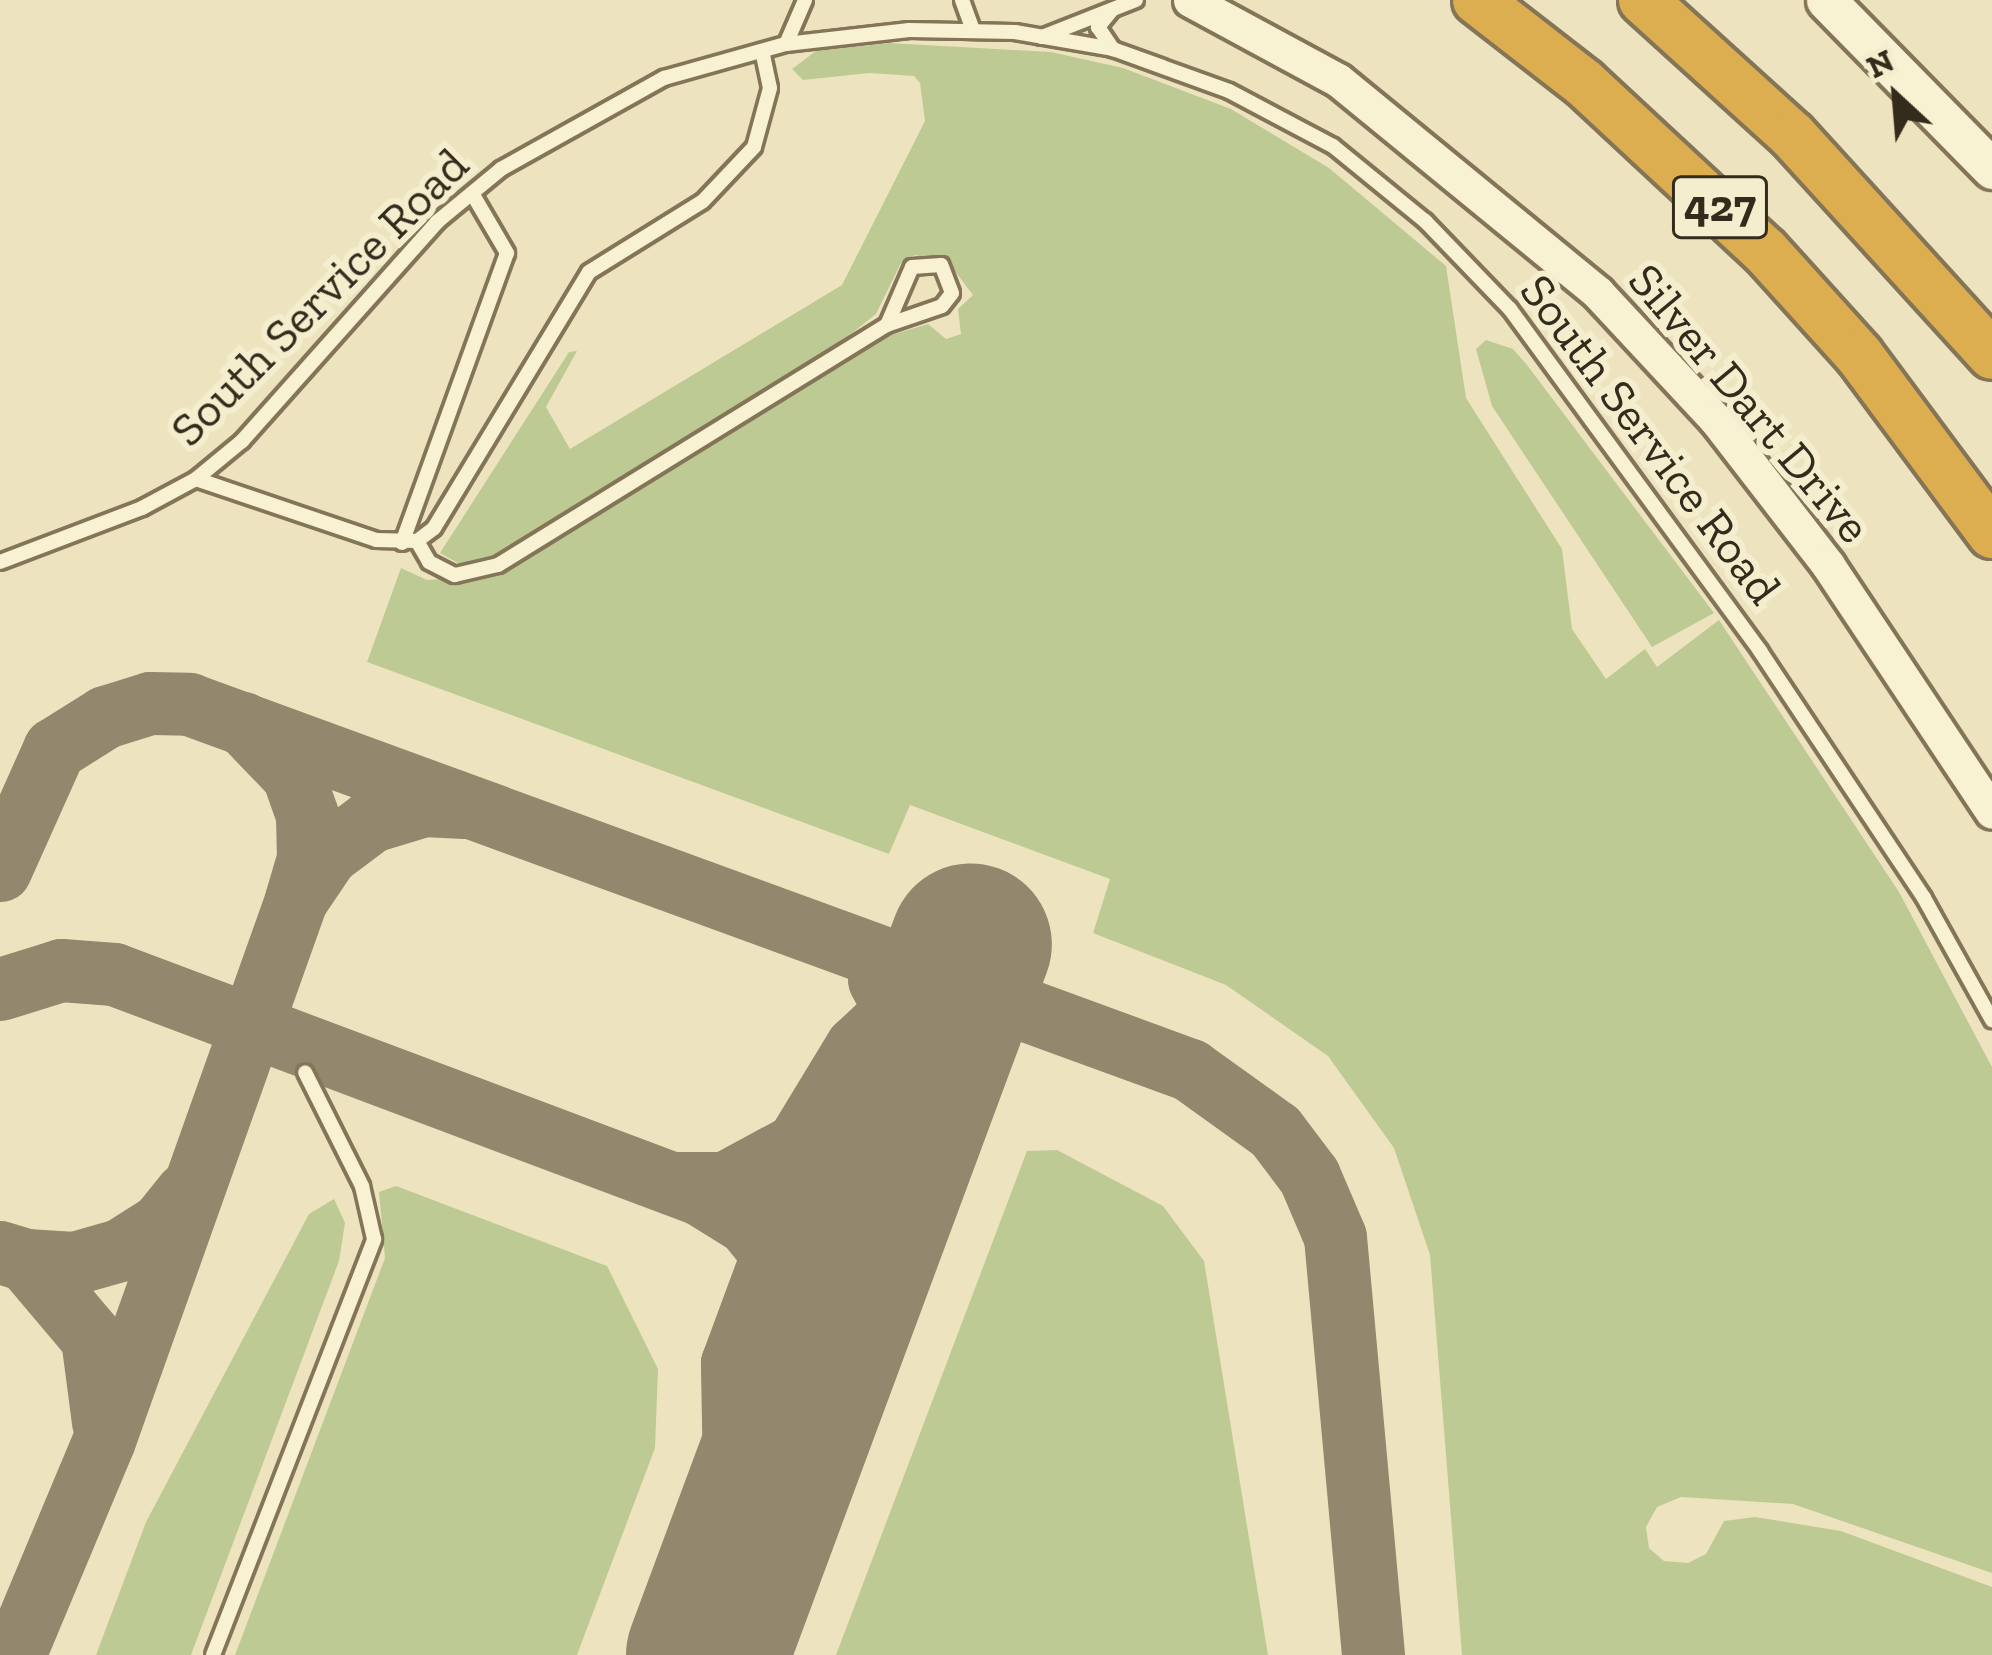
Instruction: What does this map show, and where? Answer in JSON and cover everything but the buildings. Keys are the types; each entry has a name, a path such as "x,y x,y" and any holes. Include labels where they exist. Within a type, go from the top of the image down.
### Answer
{"highway":[{"name":"427","path":"1477,0 1602,99 1765,251 1859,355 1992,534"},
{"name":"427","path":"1643,0 1792,135 1992,355"}],"main road":[{"path":"1826,0 1992,170"}],"street":[{"name":"Silver Dart Drive","path":"1190,0 1338,80 1598,293 1716,420 1828,565 1992,812"}],"lane":[{"path":"786,44 805,0"},
{"path":"962,0 973,31"},
{"name":"South Service Road","path":"1042,37 1128,2"},
{"name":"South Service Road","path":"1113,50 1098,27 1128,2"},
{"name":"South Service Road","path":"0,562 142,508 196,478 242,441 472,193 590,114 664,78 786,44 909,30 1042,37 1113,50 1229,91 1333,146 1426,221 1510,309 1760,651 1924,898 1992,1020"},
{"path":"409,542 454,498 590,272 703,202 754,147 770,88 762,51"},
{"path":"409,542 507,253 472,193"},
{"path":"196,478 409,542 441,571 498,566 887,325 948,301 951,283 941,265 911,267 887,325"},
{"path":"213,1655 374,1239 373,1211 305,1072"}],"green space":[{"path":"889,43 1051,52 1123,68 1231,109 1329,168 1446,266 1466,398 1562,549 1572,629 1606,679 1645,649 1657,667 1719,620 1899,892 1992,1067 1992,1573 1793,1504 1681,1497 1657,1507 1646,1527 1649,1548 1664,1561 1688,1563 1706,1554 1724,1521 1755,1517 1841,1531 1992,1587 1992,1655 1462,1655 1430,1255 1394,1148 1328,1056 1226,985 1093,933 1110,879 910,805 889,854 367,662 401,568 427,580 492,575 875,340 928,324 946,339 961,334 958,309 973,295 948,262 915,255 901,263 876,314 837,345 498,559 463,566 440,553 569,352 577,351 546,407 570,449 842,285 925,121 920,83 914,76 869,73 803,80 792,69 816,51"},
{"path":"1486,340 1513,349 1527,365 1714,613 1652,647 1492,406 1476,349"},
{"path":"1057,1150 1163,1206 1204,1261 1268,1655 836,1655 1027,1151"},
{"path":"396,1186 607,1266 658,1369 655,1448 577,1655 235,1655 385,1258 379,1192"},
{"path":"334,1199 345,1223 339,1261 191,1655 96,1655 146,1522 309,1214"}],"taxiway":[{"path":"0,870 54,749 105,717 150,703 189,704 1190,1070 1275,1131 1309,1176 1335,1237 1373,1655"},
{"path":"243,723 293,775 307,815 308,858 296,899"},
{"path":"14,1655 104,1440 296,900 327,854 371,821 424,805 464,807"},
{"path":"0,989 61,970 114,974 700,1194 747,1223 782,1266 804,1349 795,1418"},
{"path":"879,980 907,1031 915,1097"},
{"path":"673,1183 725,1183 797,1144 856,1047 880,1025 929,1003 993,1000"},
{"path":"736,1577 732,1363 836,1082"},
{"path":"26,1260 74,1263 120,1250 161,1224 186,1193"},
{"path":"0,1252 26,1260 92,1338 103,1422"}],"runway":[{"path":"707,1655 971,944"}]}
